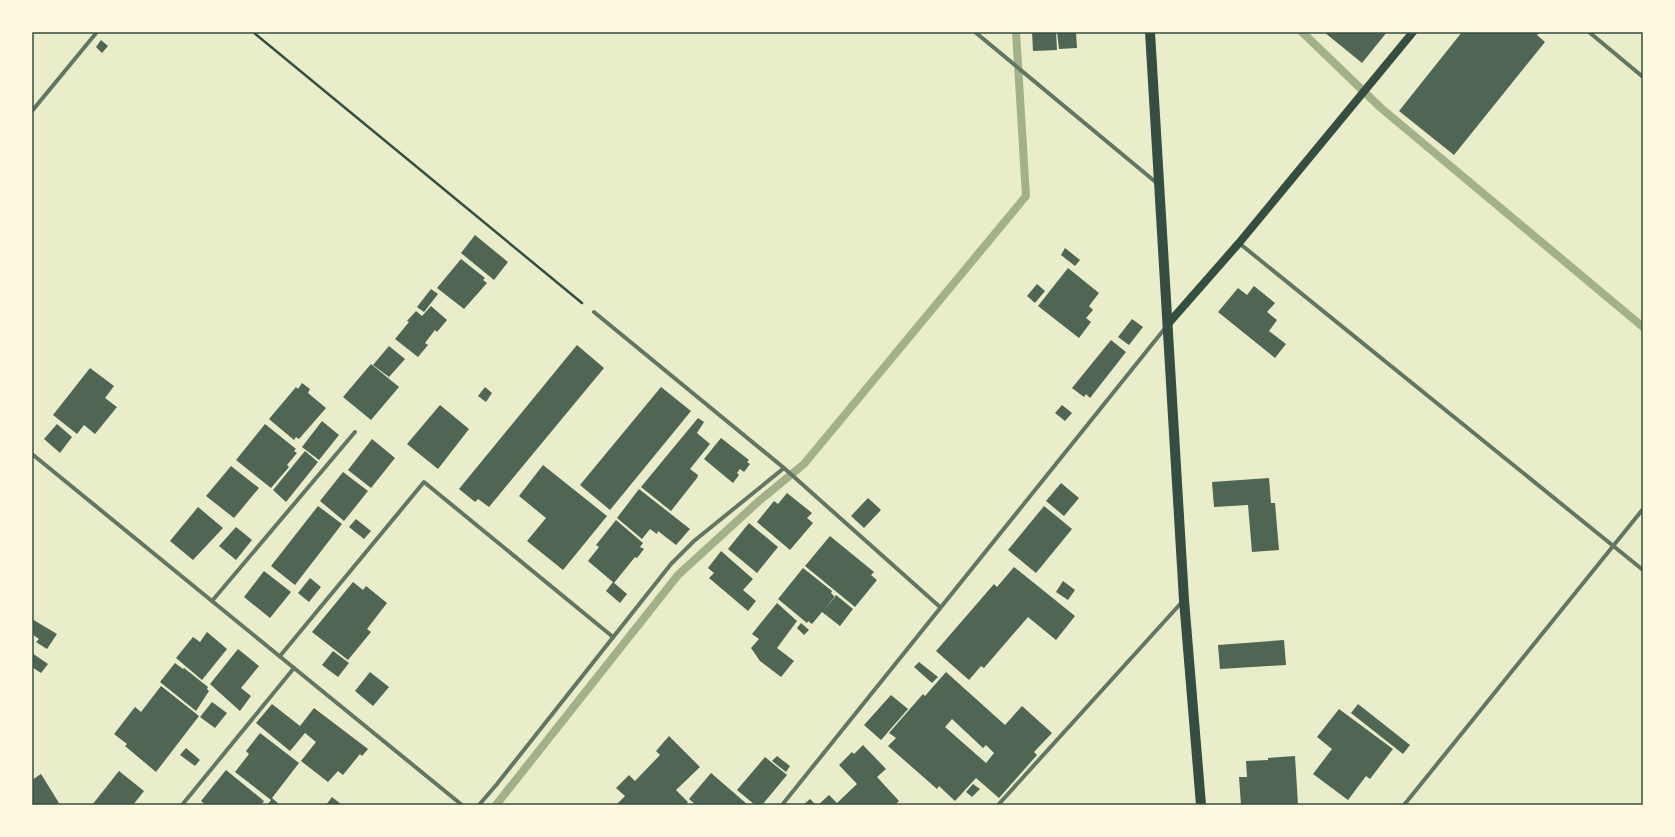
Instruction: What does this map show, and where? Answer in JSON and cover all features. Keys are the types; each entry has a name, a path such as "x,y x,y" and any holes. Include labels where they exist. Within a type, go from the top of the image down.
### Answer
{"main road":[{"path":"1150,32 1184,600 1201,805"},
{"path":"1167,325 1240,243 1413,32"}],"street":[{"path":"32,111 97,32"},
{"path":"975,32 1159,185"},
{"path":"1589,32 1643,78"},
{"path":"1240,243 1643,570"},
{"path":"594,312 784,468 940,607"},
{"path":"782,805 1167,325"},
{"path":"212,601 355,432"},
{"path":"32,454 462,805"},
{"path":"479,805 671,564 694,541 784,468"},
{"path":"280,656 424,482 613,636"},
{"path":"1404,805 1643,508"},
{"path":"998,805 1184,600"},
{"path":"182,805 294,668"}],"path":[{"path":"253,32 594,312"}],"building":[{"path":"1032,32 1056,32 1057,50 1033,51"},
{"path":"1057,32 1076,32 1077,48 1059,49"},
{"path":"1324,32 1387,32 1362,63"},
{"path":"1462,32 1540,32 1537,35 1545,42 1454,155 1399,111"},
{"path":"101,40 108,46 102,53 96,47"},
{"path":"475,235 508,262 494,280 461,253"},
{"path":"1065,248 1080,260 1075,266 1061,255"},
{"path":"461,259 485,278 483,280 487,283 464,309 437,288"},
{"path":"1068,268 1099,293 1089,306 1093,310 1086,318 1091,322 1079,338 1038,306"},
{"path":"1037,284 1045,291 1035,303 1027,296"},
{"path":"1254,286 1275,303 1267,312 1277,320 1269,331 1286,344 1275,358 1218,312 1238,288 1247,295"},
{"path":"431,289 438,294 424,312 417,307"},
{"path":"431,306 447,320 437,332 435,330 425,343 428,345 418,357 395,339 416,311 422,316"},
{"path":"1132,319 1143,327 1129,345 1118,337"},
{"path":"1111,340 1126,352 1090,398 1086,394 1084,397 1072,388"},
{"path":"577,345 604,368 489,507 478,499 475,502 459,489"},
{"path":"389,346 405,359 389,377 373,365"},
{"path":"371,364 399,387 371,420 343,397"},
{"path":"90,368 114,386 105,398 117,407 95,434 84,425 77,434 53,415"},
{"path":"302,383 310,389 308,393 326,408 299,439 296,437 294,440 269,419 296,387 298,389"},
{"path":"485,387 492,393 486,402 478,396"},
{"path":"661,387 691,411 610,510 580,485"},
{"path":"440,405 469,429 438,469 407,444"},
{"path":"1062,405 1072,413 1065,421 1055,413"},
{"path":"698,418 704,422 697,433 710,444 690,469 698,475 697,478 671,511 641,487"},
{"path":"322,421 339,435 319,460 302,447"},
{"path":"57,424 72,437 60,453 44,439"},
{"path":"265,424 296,449 294,451 297,453 287,465 289,467 271,488 236,460"},
{"path":"721,438 749,460 747,462 750,464 744,472 740,469 737,473 739,475 733,483 704,459"},
{"path":"372,439 395,458 371,488 348,470"},
{"path":"305,451 318,462 286,502 273,490"},
{"path":"543,465 607,516 563,570 527,541 546,518 519,496"},
{"path":"231,466 259,488 234,518 206,496"},
{"path":"343,472 368,491 344,521 320,501"},
{"path":"1269,478 1271,503 1275,503 1279,550 1252,552 1248,505 1214,507 1212,482"},
{"path":"1061,483 1079,498 1064,516 1046,501"},
{"path":"639,489 690,529 676,545 658,531 657,534 650,529 642,539 617,518"},
{"path":"787,493 812,513 807,518 813,523 790,550 757,522 774,501 778,504"},
{"path":"868,498 881,510 864,528 851,516"},
{"path":"318,506 342,524 295,585 271,566"},
{"path":"1044,506 1072,529 1036,573 1008,550"},
{"path":"198,507 223,528 193,560 170,541"},
{"path":"356,519 371,531 364,539 349,527"},
{"path":"616,520 643,543 640,547 644,549 637,558 635,557 614,583 588,561 599,547 596,545"},
{"path":"749,523 778,547 757,573 728,549"},
{"path":"236,527 252,540 236,560 219,546"},
{"path":"830,536 874,572 871,575 877,580 855,607 805,566"},
{"path":"721,551 753,579 743,590 756,601 748,611 709,578 714,573 708,568"},
{"path":"1014,567 1075,616 1056,640 1028,617 984,668 981,666 969,680 936,651 994,584 997,587"},
{"path":"803,568 832,591 831,593 835,597 836,595 853,609 840,626 822,612 812,624 808,621 807,623 778,599"},
{"path":"264,571 291,592 270,618 244,597"},
{"path":"310,578 321,587 309,602 298,593"},
{"path":"1063,581 1075,590 1068,600 1056,592"},
{"path":"353,582 363,590 366,586 387,603 367,629 371,632 348,660 312,632"},
{"path":"613,582 627,594 620,603 606,591"},
{"path":"777,603 797,621 777,648 794,661 781,677 760,661 751,648 759,639 752,634"},
{"path":"32,619 57,634 47,649 36,642 39,639 32,634"},
{"path":"801,623 809,630 804,635 797,628"},
{"path":"207,632 227,649 202,680 176,658 193,637 200,642"},
{"path":"1284,640 1286,665 1220,669 1218,645"},
{"path":"238,649 259,666 241,688 251,696 240,711 210,684"},
{"path":"333,651 349,663 338,677 322,665"},
{"path":"32,653 48,664 41,673 32,667"},
{"path":"919,662 938,677 932,683 914,667"},
{"path":"175,663 183,669 184,668 208,687 207,689 209,691 196,711 160,682"},
{"path":"370,672 389,687 373,706 355,691"},
{"path":"946,672 1005,725 1022,706 1052,733 1034,752 1037,755 999,798 976,778 955,801 939,786 937,789 888,746 896,738 889,733 923,694 925,696","holes":["952,719 983,748 986,745 994,753 986,763 945,727"]},
{"path":"161,686 199,716 156,772 125,746 127,744 114,734 135,707 141,712"},
{"path":"891,695 908,709 881,740 864,725"},
{"path":"212,702 227,713 215,728 200,717"},
{"path":"272,704 300,726 314,708 368,749 362,756 360,754 343,775 338,771 328,782 301,761 316,742 305,733 290,751 256,723"},
{"path":"1358,704 1410,745 1403,754 1351,713"},
{"path":"1339,709 1393,749 1370,779 1366,776 1348,800 1313,774 1332,749 1317,737"},
{"path":"260,733 299,763 272,798 280,805 269,805 268,804 271,800 235,772 249,754 246,751"},
{"path":"669,736 700,767 676,790 688,802 685,805 616,805 625,796 616,788 629,775 635,781 660,755 656,751"},
{"path":"863,745 886,769 877,777 899,801 895,805 818,805 829,795 837,803 857,784 839,765 852,752 854,754"},
{"path":"186,748 200,760 195,766 180,755"},
{"path":"777,756 790,766 786,772 772,761"},
{"path":"1295,756 1298,805 1241,805 1239,777 1247,777 1246,761 1268,760 1268,758"},
{"path":"765,757 787,775 762,805 755,805 737,790"},
{"path":"226,770 264,801 261,805 206,805 201,801"},
{"path":"119,771 144,791 133,805 92,805"},
{"path":"711,773 748,805 696,805 689,799"},
{"path":"41,774 59,803 56,805 32,805 32,780"},
{"path":"973,784 980,789 972,797 966,792"},
{"path":"332,797 342,805 326,805"},
{"path":"810,799 816,805 803,805"}],"waterway":[{"path":"496,805 678,575 759,501 804,464 1026,196 1016,32"},
{"path":"1302,32 1381,108 1643,327"}]}
